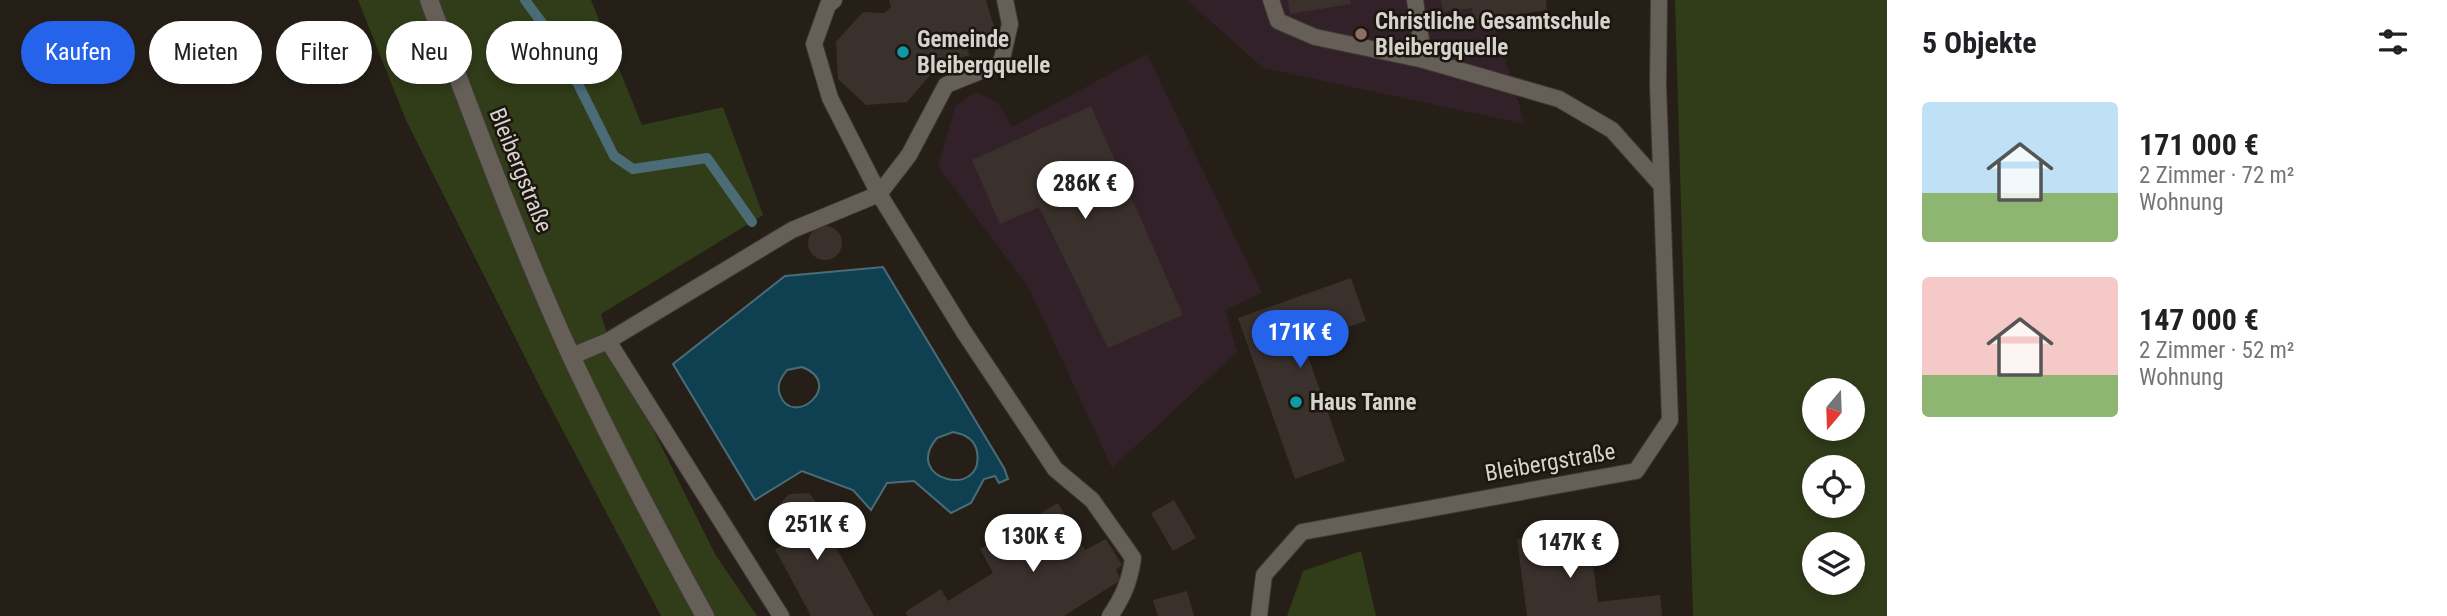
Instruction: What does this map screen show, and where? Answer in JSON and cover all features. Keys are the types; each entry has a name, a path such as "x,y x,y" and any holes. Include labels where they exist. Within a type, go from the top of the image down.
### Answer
{"street":[{"name":"Bleibergstraße","path":"429,0 502,195 572,356 650,516 705,616"}],"lane":[{"path":"834,0 828,5 814,44 830,98 879,194 964,332 1055,469 1092,500 1133,558 1131,577 1122,600 1110,616"},
{"path":"572,356 608,341 792,230 879,194 909,155 946,85 1001,63 1010,24 1005,0"},
{"path":"1271,0 1278,21 1315,37 1424,61 1559,99 1612,130 1662,186"},
{"path":"1415,0 1424,61"},
{"name":"Bleibergstraße","path":"1259,616 1264,575 1302,532 1636,471 1670,420 1658,85 1659,0"},
{"path":"608,341 781,616"}],"shaded area":[{"name":"Christliche Gesamtschule Bleibergquelle","path":"1187,0 1487,0 1525,124 1263,68"},
{"path":"1147,54 1262,293 1225,310 1237,352 1112,468 1029,288 938,166 955,107 975,92 997,102 1012,127"}],"green space":[{"path":"358,0 591,0 600,21 486,21 486,84 622,84 622,76 642,125 723,107 763,215 601,314 609,341 715,554 757,616 661,616 543,393 406,120 392,84 472,84 472,21 386,21 386,70 372,35 372,21 366,21"},
{"path":"1675,0 1887,0 1887,616 1693,616"},
{"path":"1361,551 1376,616 1287,616 1303,571"}],"water":[{"path":"883,267 1004,468 1008,479 999,483 995,476 984,479 971,503 951,513 914,481 887,483 871,510 853,490 802,471 755,500 673,364 785,276","holes":["802,367 814,374 819,383 818,392 804,406 795,407 786,404 780,395 779,385 787,370","953,432 968,438 977,452 976,467 969,476 958,480 946,479 936,474 929,465 929,453 937,438"]}],"building":[{"name":"Gemeinde Bleibergquelle","path":"889,0 986,0 996,33 990,43 967,50 970,55 931,66 931,74 907,102 866,105 838,79 836,42 863,12 884,13 891,7"},
{"path":"1288,0 1350,0 1351,4 1290,14"},
{"path":"1441,0 1546,0 1547,10 1474,21 1472,8 1443,12"},
{"path":"1091,106 1183,315 1108,348 1039,207 1000,224 972,160"},
{"path":"825,226 837,231 842,243 837,255 825,260 813,255 808,243 813,231"},
{"name":"Haus Tanne","path":"1351,278 1366,321 1303,342 1345,461 1295,479 1238,318"},
{"path":"809,493 821,509 814,527 822,522 874,616 811,616 775,549 790,541 779,523 777,507 789,494"},
{"path":"1174,500 1196,538 1173,551 1151,513"},
{"path":"1058,503 1085,550 1106,539 1122,565 1116,570 1121,580 1064,616 908,616 905,612 941,589 948,601 993,573 980,549"},
{"path":"1588,529 1598,602 1660,595 1662,616 1527,616 1517,539"},
{"path":"1187,591 1194,616 1158,616 1153,600"}],"waterway":[{"path":"525,0 559,46 614,156 633,169 707,158 752,222"}],"place":[{"name":"Christliche Gesamtschule Bleibergquelle","path":"1361,34"},
{"name":"Gemeinde Bleibergquelle","path":"903,52"},
{"name":"Haus Tanne","path":"1296,402"}]}
